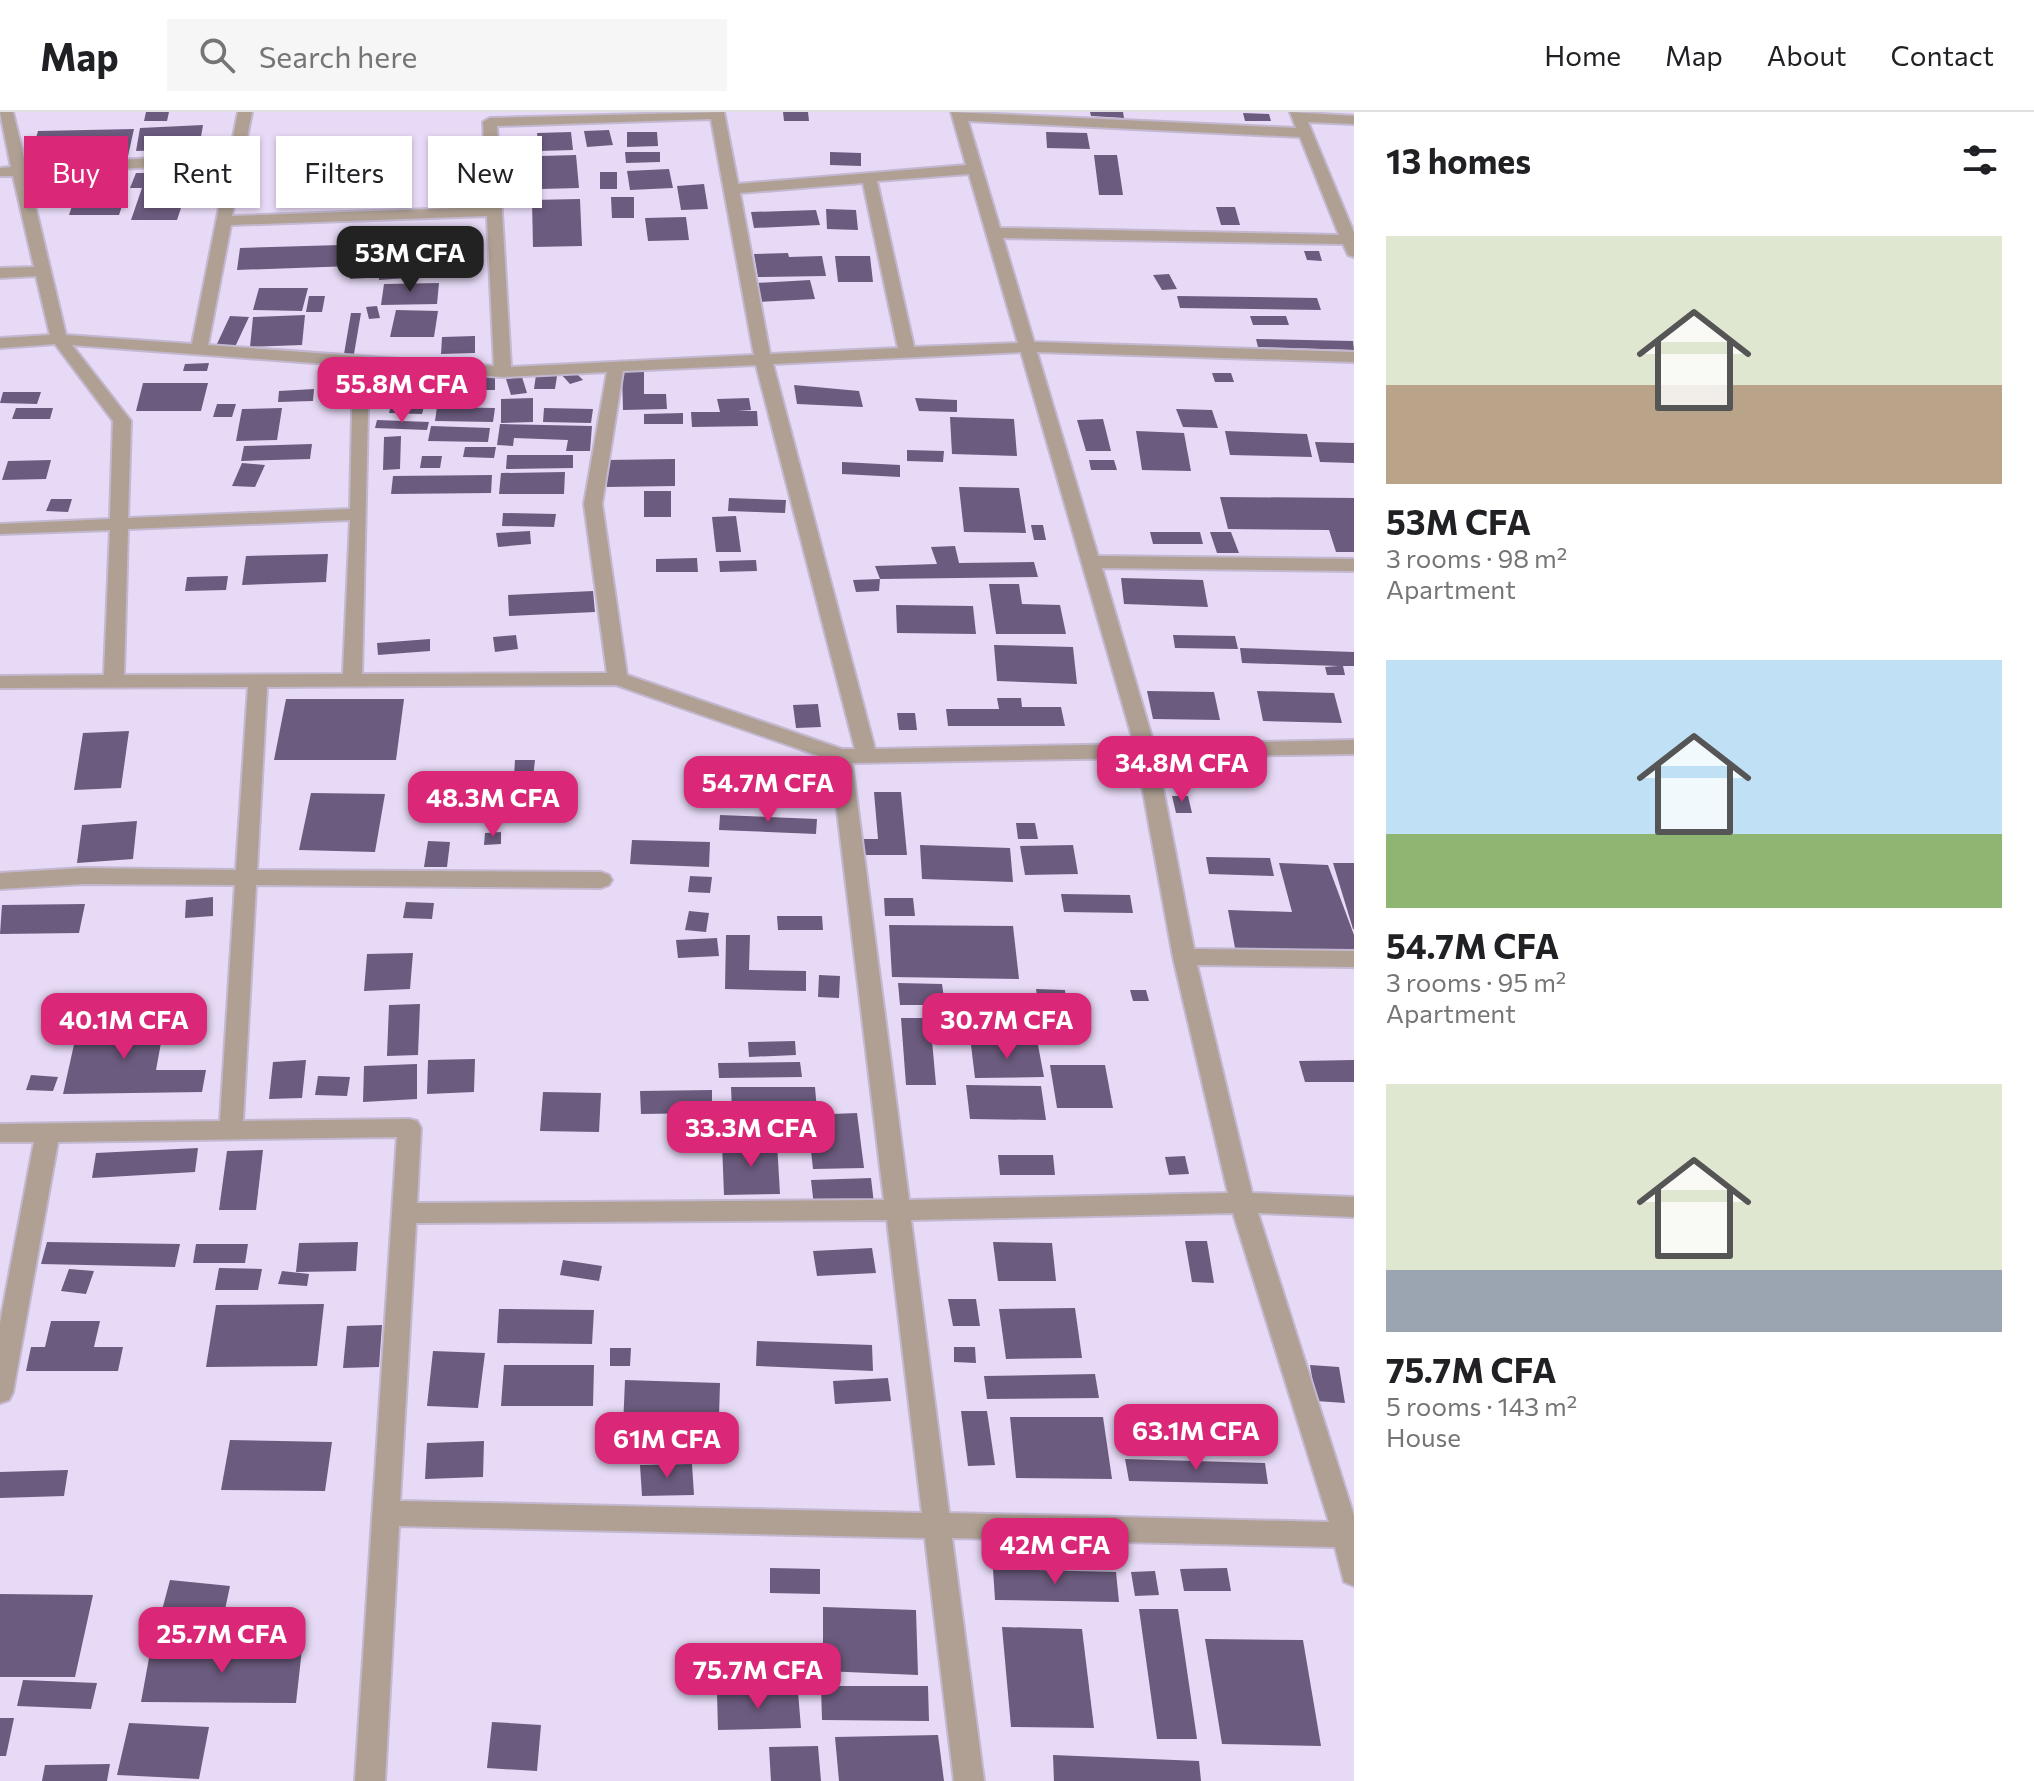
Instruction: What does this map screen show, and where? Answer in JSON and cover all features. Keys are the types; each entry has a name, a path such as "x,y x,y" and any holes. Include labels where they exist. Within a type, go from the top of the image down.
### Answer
{"street":[{"path":"6,112 59,339 122,421 114,681"},
{"path":"240,136 245,112"},
{"path":"503,372 490,122 717,113 763,359 867,755"},
{"path":"1305,133 959,114 1146,750 1184,957 1242,1203 1350,1534 1354,1573"},
{"path":"994,233 1352,244 1298,115 1354,120"},
{"path":"0,172 144,163"},
{"path":"731,189 975,169"},
{"path":"869,178 907,352"},
{"path":"199,349 226,208"},
{"path":"224,221 495,211"},
{"path":"0,273 43,271"},
{"path":"0,343 59,339 503,372 1028,347 1354,357"},
{"path":"352,681 361,361"},
{"path":"616,366 593,504 618,679"},
{"path":"0,529 359,514"},
{"path":"1091,562 1354,565"},
{"path":"0,682 618,679 841,756 1354,747"},
{"path":"231,1130 258,681"},
{"path":"841,756 969,1781"},
{"path":"0,881 83,876 601,880"},
{"path":"1184,957 1354,959"},
{"path":"0,1133 409,1128 370,1781"},
{"path":"0,1392 48,1132"},
{"path":"403,1213 897,1210 1242,1203 1354,1207"},
{"path":"384,1513 1350,1534"}],"building":[{"path":"146,112 169,112 167,121 144,121"},
{"path":"783,112 808,112 809,121 784,121"},
{"path":"1090,112 1123,112 1124,118 1091,116"},
{"path":"1243,113 1269,114 1271,121 1245,121"},
{"path":"203,125 201,136 144,136 144,151 136,151 140,128"},
{"path":"134,129 128,156 128,136 37,136 38,131"},
{"path":"609,130 613,145 587,147 584,131"},
{"path":"571,132 573,150 542,151 542,136 537,136 537,133"},
{"path":"627,132 657,132 658,146 627,147"},
{"path":"1046,132 1087,133 1090,149 1047,148"},
{"path":"625,152 660,152 660,162 626,163"},
{"path":"830,152 861,153 861,166 830,165"},
{"path":"576,155 579,188 542,189 542,156"},
{"path":"1094,155 1117,155 1123,195 1099,195"},
{"path":"669,169 673,188 630,190 627,171"},
{"path":"600,172 617,172 617,189 600,189"},
{"path":"136,173 144,173 144,208 181,208 177,220 131,220 142,188 130,188"},
{"path":"704,184 708,209 681,210 677,186"},
{"path":"611,197 634,197 634,218 612,218"},
{"path":"580,199 582,246 533,247 532,208 542,208 542,200"},
{"path":"1216,207 1235,207 1240,225 1221,225"},
{"path":"71,208 121,208 119,215 69,215"},
{"path":"826,209 856,210 858,230 827,229"},
{"path":"816,210 820,225 754,228 751,212"},
{"path":"686,217 689,240 648,241 645,218"},
{"path":"410,243 409,264 237,270 240,248"},
{"path":"1304,251 1319,251 1322,261 1307,260"},
{"path":"788,253 789,257 822,256 826,276 758,277 754,254"},
{"path":"835,256 870,256 873,282 838,282"},
{"path":"367,270 367,278 350,279 350,271"},
{"path":"406,271 407,278 379,280 379,272"},
{"path":"1169,274 1177,289 1162,290 1153,275"},
{"path":"810,280 815,299 759,302 756,283"},
{"path":"439,283 437,304 381,305 384,284"},
{"path":"259,288 308,288 302,311 253,310"},
{"path":"309,296 325,296 322,312 306,312"},
{"path":"1177,296 1317,298 1321,310 1180,308"},
{"path":"377,306 380,318 369,319 366,307"},
{"path":"396,310 438,311 434,337 390,337"},
{"path":"351,313 361,313 354,354 344,354"},
{"path":"305,315 302,345 250,347 253,317"},
{"path":"230,316 249,317 235,347 216,346"},
{"path":"1250,316 1286,316 1289,325 1253,325"},
{"path":"475,336 475,353 441,354 442,337"},
{"path":"1256,339 1353,341 1354,350 1258,347"},
{"path":"209,363 207,371 183,371 185,364"},
{"path":"573,370 583,380 570,384 560,373"},
{"path":"644,371 644,394 666,394 667,409 623,410 622,372"},
{"path":"388,372 412,372 410,386 386,386"},
{"path":"1212,373 1231,373 1234,382 1215,382"},
{"path":"536,375 557,376 555,389 534,389"},
{"path":"421,376 495,376 495,390 419,390"},
{"path":"522,377 527,393 511,395 506,379"},
{"path":"143,383 208,383 201,411 136,411"},
{"path":"794,385 859,391 863,407 797,404"},
{"path":"314,389 313,401 278,402 279,391"},
{"path":"3,392 41,392 37,404 0,403"},
{"path":"394,395 427,396 422,414 389,413"},
{"path":"533,398 533,422 501,423 501,399"},
{"path":"749,398 751,410 738,411 757,411 758,426 692,427 691,412 720,412 717,399"},
{"path":"915,398 957,400 957,412 919,411"},
{"path":"217,404 236,404 232,417 213,417"},
{"path":"437,407 495,408 493,422 435,421"},
{"path":"16,408 53,408 50,419 12,419"},
{"path":"282,408 277,440 236,441 242,409"},
{"path":"544,408 593,409 591,423 543,422"},
{"path":"1176,409 1212,410 1218,428 1183,427"},
{"path":"683,413 683,424 644,424 644,414"},
{"path":"950,417 1014,419 1017,456 952,454"},
{"path":"1103,419 1111,451 1086,451 1077,420"},
{"path":"377,420 429,422 427,430 375,428"},
{"path":"500,424 592,426 590,451 566,451 568,440 514,438 513,446 497,445"},
{"path":"431,426 490,428 488,442 428,441"},
{"path":"1136,431 1184,433 1191,471 1142,470"},
{"path":"1225,431 1307,434 1312,457 1230,455"},
{"path":"401,436 400,469 383,470 384,437"},
{"path":"1315,442 1354,443 1354,463 1320,462"},
{"path":"312,444 310,459 241,461 244,446"},
{"path":"465,447 496,447 494,458 463,457"},
{"path":"907,450 944,451 943,462 907,461"},
{"path":"507,455 573,455 573,468 506,469"},
{"path":"422,456 442,456 440,468 420,468"},
{"path":"675,459 675,486 607,487 607,460"},
{"path":"51,460 46,479 2,480 8,461"},
{"path":"1089,460 1114,460 1117,470 1091,470"},
{"path":"842,462 900,465 900,477 842,474"},
{"path":"242,463 265,465 255,487 232,486"},
{"path":"565,472 564,494 499,494 501,473"},
{"path":"492,475 491,493 391,494 393,476"},
{"path":"959,487 1019,488 1026,533 964,532"},
{"path":"644,491 671,491 671,517 644,517"},
{"path":"1220,497 1354,498 1354,552 1336,552 1329,530 1228,529"},
{"path":"729,498 786,500 785,513 728,511"},
{"path":"51,499 72,499 68,512 46,511"},
{"path":"503,513 556,514 554,527 502,526"},
{"path":"736,516 741,552 716,552 712,517"},
{"path":"1031,525 1043,525 1046,540 1034,540"},
{"path":"530,531 531,544 498,547 496,533"},
{"path":"1150,532 1200,532 1203,544 1153,544"},
{"path":"1210,532 1231,532 1239,553 1217,553"},
{"path":"955,546 959,563 1034,562 1038,577 880,579 875,566 937,564 931,547"},
{"path":"328,554 326,582 242,585 246,556"},
{"path":"697,558 698,572 656,572 656,559"},
{"path":"756,560 757,571 720,572 719,561"},
{"path":"228,576 226,590 185,591 187,577"},
{"path":"1121,578 1203,580 1208,607 1124,604"},
{"path":"880,579 879,591 856,592 853,580"},
{"path":"989,584 1019,584 1022,604 1060,605 1066,634 996,634"},
{"path":"593,591 595,612 509,616 508,595"},
{"path":"896,605 973,606 976,634 897,633"},
{"path":"516,635 518,649 495,652 493,637"},
{"path":"1173,635 1235,636 1238,649 1175,648"},
{"path":"430,639 430,651 378,655 377,643"},
{"path":"994,645 1073,647 1077,684 997,681"},
{"path":"1240,648 1354,652 1354,666 1343,666 1345,675 1327,675 1325,667 1339,666 1242,663"},
{"path":"1147,691 1214,692 1220,720 1153,719"},
{"path":"1257,691 1334,693 1342,723 1263,721"},
{"path":"997,698 1021,698 1022,707 1061,707 1065,726 948,726 946,709 999,709"},
{"path":"286,699 404,699 396,760 274,760"},
{"path":"818,704 821,727 796,728 793,705"},
{"path":"897,713 915,713 917,730 899,730"},
{"path":"129,731 121,788 74,790 83,733"},
{"path":"515,760 535,760 533,777 514,777"},
{"path":"441,782 499,783 496,812 437,811"},
{"path":"874,792 901,792 907,855 859,855 858,839 878,839"},
{"path":"311,793 385,794 375,852 299,850"},
{"path":"1172,796 1188,796 1192,813 1176,813"},
{"path":"720,815 817,819 816,834 719,830"},
{"path":"137,821 133,859 77,863 82,825"},
{"path":"1016,823 1035,823 1038,839 1018,839"},
{"path":"501,832 501,844 484,845 485,833"},
{"path":"632,840 710,842 709,867 630,864"},
{"path":"428,841 450,842 447,867 424,867"},
{"path":"920,845 1010,848 1013,882 922,879"},
{"path":"1073,845 1078,874 1025,875 1020,846"},
{"path":"1206,857 1270,858 1274,876 1209,874"},
{"path":"1279,863 1328,865 1354,935 1354,952 1235,948 1228,910 1292,912"},
{"path":"1333,863 1354,863 1354,929 1353,929"},
{"path":"690,876 712,877 710,893 688,892"},
{"path":"1061,894 1130,895 1133,913 1064,912"},
{"path":"213,897 213,916 185,918 186,900"},
{"path":"884,898 913,898 915,916 885,916"},
{"path":"406,902 434,903 432,919 403,918"},
{"path":"85,904 79,933 0,934 2,905"},
{"path":"689,911 709,913 706,932 685,930"},
{"path":"777,916 822,916 823,930 778,930"},
{"path":"889,925 1013,926 1019,979 892,977"},
{"path":"726,935 750,935 749,970 806,971 806,991 725,989"},
{"path":"717,938 719,956 678,958 676,940"},
{"path":"413,953 410,989 364,991 367,954"},
{"path":"819,975 840,976 839,998 818,997"},
{"path":"898,983 942,984 945,1005 900,1005"},
{"path":"1036,989 1065,990 1067,1012 1039,1011"},
{"path":"1130,990 1146,990 1149,1001 1133,1001"},
{"path":"420,1004 418,1055 387,1056 389,1005"},
{"path":"901,1018 930,1018 936,1085 906,1085"},
{"path":"165,1021 156,1070 206,1070 202,1092 63,1094 79,1022"},
{"path":"795,1041 796,1055 749,1057 748,1042"},
{"path":"971,1045 1038,1045 1044,1077 975,1078"},
{"path":"475,1059 474,1092 427,1094 428,1060"},
{"path":"306,1060 302,1098 269,1099 273,1062"},
{"path":"1354,1060 1354,1082 1305,1082 1299,1061"},
{"path":"800,1062 802,1077 719,1078 718,1063"},
{"path":"417,1064 417,1099 363,1102 364,1066"},
{"path":"1050,1065 1105,1065 1113,1108 1057,1108"},
{"path":"31,1075 58,1077 53,1091 26,1090"},
{"path":"318,1076 350,1077 347,1096 315,1095"},
{"path":"966,1085 1041,1086 1046,1120 970,1119"},
{"path":"731,1087 815,1087 817,1111 732,1111"},
{"path":"712,1090 712,1113 641,1114 640,1091"},
{"path":"543,1092 601,1093 599,1132 540,1131"},
{"path":"857,1113 864,1168 813,1169 807,1115"},
{"path":"722,1143 777,1143 780,1194 724,1195"},
{"path":"198,1148 195,1172 92,1178 96,1153"},
{"path":"263,1150 256,1210 219,1210 227,1151"},
{"path":"998,1155 1053,1155 1055,1175 1000,1175"},
{"path":"1185,1156 1189,1174 1169,1175 1165,1157"},
{"path":"871,1178 874,1204 814,1206 811,1180"},
{"path":"1185,1241 1207,1241 1214,1283 1192,1282"},
{"path":"47,1242 180,1244 175,1267 41,1264"},
{"path":"358,1242 356,1271 296,1272 299,1243"},
{"path":"993,1242 1052,1243 1056,1281 998,1281"},
{"path":"196,1244 248,1244 245,1263 193,1263"},
{"path":"872,1248 876,1273 817,1276 813,1251"},
{"path":"563,1260 602,1266 599,1281 560,1275"},
{"path":"219,1268 262,1269 258,1290 215,1290"},
{"path":"69,1269 94,1271 86,1294 61,1291"},
{"path":"282,1271 309,1274 307,1286 278,1284"},
{"path":"948,1299 976,1299 980,1326 953,1326"},
{"path":"324,1304 317,1366 206,1367 216,1305"},
{"path":"1075,1308 1082,1358 1006,1359 999,1309"},
{"path":"499,1309 594,1310 592,1344 497,1343"},
{"path":"51,1321 100,1321 94,1347 123,1347 118,1371 26,1371 31,1347 45,1347"},
{"path":"382,1325 379,1367 343,1368 347,1326"},
{"path":"757,1341 872,1345 873,1371 756,1366"},
{"path":"954,1347 975,1347 976,1363 954,1362"},
{"path":"610,1348 631,1348 630,1366 610,1366"},
{"path":"433,1351 485,1353 478,1408 427,1406"},
{"path":"504,1365 594,1365 593,1406 501,1406"},
{"path":"1310,1365 1339,1367 1345,1403 1316,1401"},
{"path":"1095,1374 1099,1398 987,1399 984,1376"},
{"path":"888,1378 891,1401 835,1404 833,1381"},
{"path":"625,1380 720,1383 718,1452 622,1450"},
{"path":"961,1411 987,1411 995,1465 968,1466"},
{"path":"1010,1417 1103,1417 1112,1479 1016,1478"},
{"path":"230,1440 332,1442 325,1491 221,1490"},
{"path":"484,1441 483,1477 425,1479 427,1443"},
{"path":"1125,1459 1265,1463 1268,1484 1129,1481"},
{"path":"692,1464 694,1495 642,1496 640,1465"},
{"path":"68,1470 64,1496 0,1498 0,1472"},
{"path":"770,1568 820,1569 820,1594 770,1593"},
{"path":"1227,1568 1231,1591 1184,1591 1180,1569"},
{"path":"993,1569 1116,1572 1119,1602 995,1600"},
{"path":"1155,1571 1159,1595 1135,1596 1131,1572"},
{"path":"170,1580 230,1586 220,1633 157,1629"},
{"path":"0,1594 93,1595 75,1677 0,1677"},
{"path":"823,1607 916,1610 918,1675 823,1671"},
{"path":"1139,1609 1178,1609 1197,1739 1157,1739"},
{"path":"1002,1627 1082,1629 1094,1728 1011,1727"},
{"path":"1205,1639 1303,1640 1321,1746 1222,1744"},
{"path":"151,1647 302,1649 296,1703 141,1702"},
{"path":"23,1680 97,1683 91,1709 17,1706"},
{"path":"821,1686 928,1686 929,1721 822,1720"},
{"path":"798,1692 801,1728 718,1730 717,1693"},
{"path":"0,1718 14,1718 6,1756 0,1756"},
{"path":"492,1722 541,1725 537,1771 487,1768"},
{"path":"129,1723 209,1727 199,1779 117,1775"},
{"path":"938,1735 944,1781 839,1781 835,1737"},
{"path":"818,1746 821,1781 771,1781 769,1747"},
{"path":"1053,1755 1199,1761 1201,1781 1054,1781"},
{"path":"110,1764 107,1781 42,1781 45,1765"}]}
